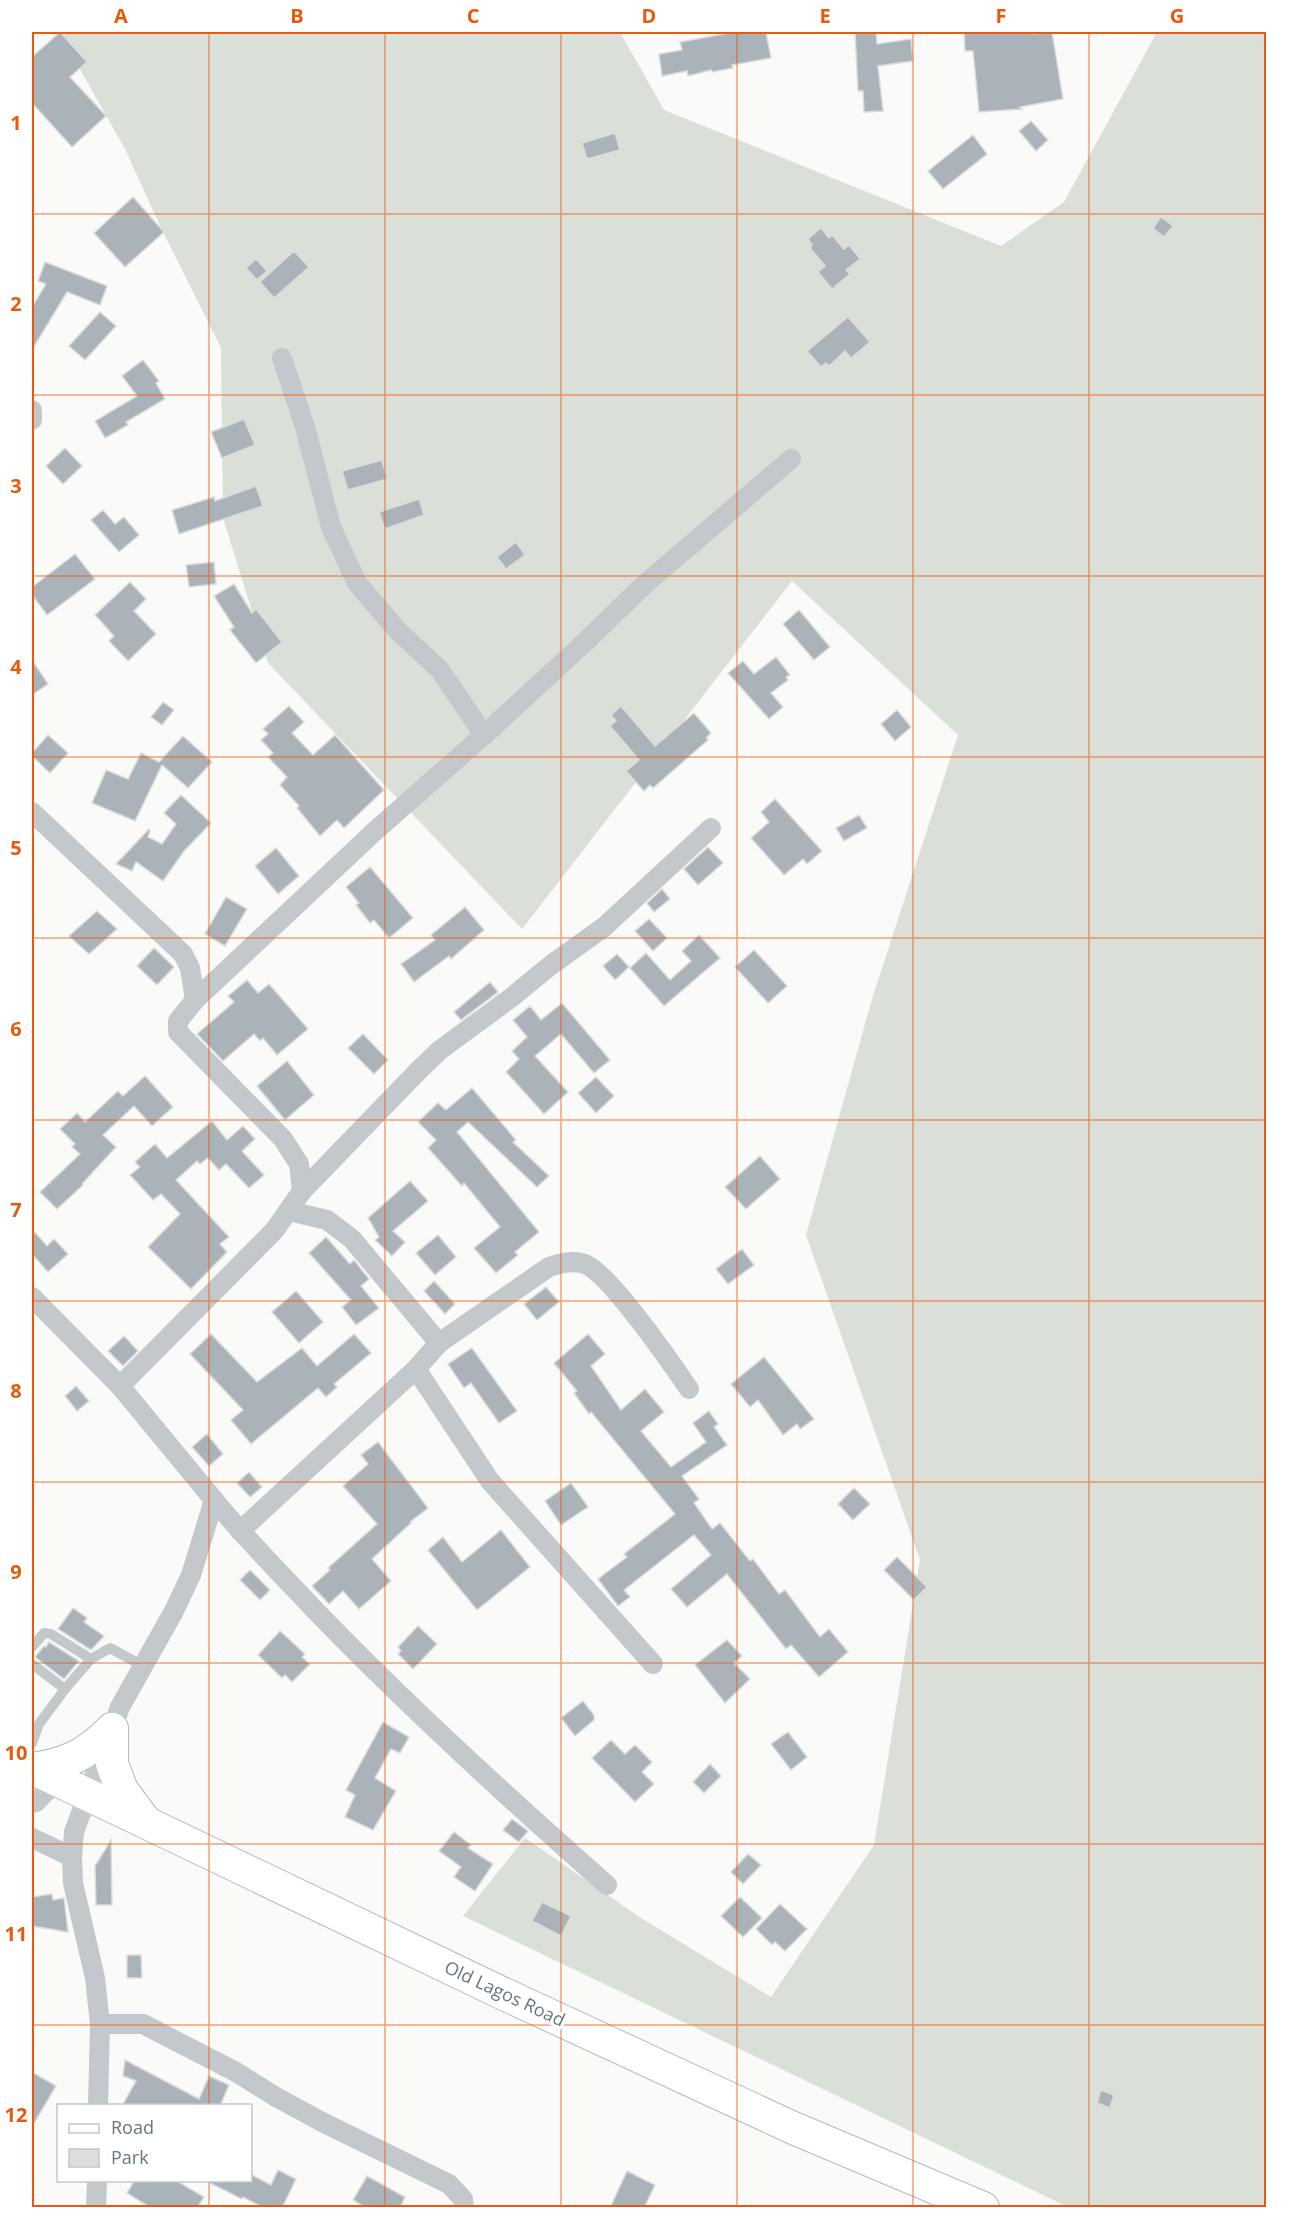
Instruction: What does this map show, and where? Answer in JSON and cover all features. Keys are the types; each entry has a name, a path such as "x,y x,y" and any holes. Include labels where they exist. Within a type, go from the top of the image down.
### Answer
{"main road":[{"path":"38,1765 56,1766 75,1757 95,1745 112,1729"},
{"path":"112,1729 112,1764 122,1790 146,1823"},
{"name":"Old Lagos Road","path":"38,1765 87,1795 791,2127 983,2208"}],"street":[{"path":"282,358 305,426 331,527 357,583 397,630 440,670 484,735"},
{"path":"32,410 32,420"},
{"path":"302,1191 299,1164 283,1139 178,1032 178,1021 195,1000 375,831 484,735 646,583 791,459"},
{"path":"32,812 183,954 190,968 195,1000"},
{"path":"120,1386 259,1246 289,1211 302,1191 440,1050 604,927 711,828"},
{"path":"289,1211 327,1220 352,1239 439,1343"},
{"path":"240,1531 416,1369 439,1343 549,1267 566,1262 585,1264 600,1274 652,1338 689,1389"},
{"path":"32,1297 120,1386 240,1531 357,1654 607,1886"},
{"path":"416,1369 490,1481 653,1664"},
{"path":"98,2104 100,2024 95,1978 73,1882 74,1832 120,1707 191,1575 214,1500"},
{"path":"32,1803 36,1802 38,1765"},
{"path":"32,1838 72,1857"},
{"path":"100,2024 143,2024 236,2072 276,2097 449,2184 463,2199 464,2208"},
{"path":"96,2208 97,2182"}],"lane":[{"path":"32,1647 44,1634 51,1635 91,1659"},
{"path":"38,1765 43,1718 91,1659 110,1648 143,1666"},
{"path":"32,1664 65,1689"}],"green space":[{"path":"59,32 620,32 664,110 1001,246 1064,202 1157,32 1266,32 1266,2207 1068,2207 463,1916 525,1838 641,1918 771,1997 874,1845 920,1560 806,1235 872,999 958,735 792,581 522,929 268,663 223,518 221,348 163,232 125,149"}],"building":[{"path":"60,32 87,62 70,77 106,116 72,147 32,103 32,57"},
{"path":"734,32 766,32 771,58 688,76 687,71 662,76 659,54 682,50 680,42"},
{"path":"855,32 876,32 877,44 911,39 913,61 878,66 883,111 864,112 863,91 858,91"},
{"path":"964,32 1033,32 1033,34 1052,32 1063,99 1020,107 1022,109 979,112 973,51 965,51"},
{"path":"1031,121 1048,140 1036,151 1019,131"},
{"path":"615,133 620,150 587,159 582,143"},
{"path":"973,135 987,154 943,189 928,171"},
{"path":"133,197 164,232 125,267 94,233"},
{"path":"1161,217 1173,226 1164,237 1153,228"},
{"path":"821,228 829,238 832,235 844,249 849,245 860,259 846,270 850,274 832,289 818,272 825,266 810,248 812,245 808,239"},
{"path":"294,251 309,267 274,298 260,282"},
{"path":"256,259 267,271 257,280 246,268"},
{"path":"45,262 107,286 100,305 67,292 32,350 32,307 46,284 38,281"},
{"path":"100,312 116,326 85,360 69,346"},
{"path":"848,317 870,342 851,358 845,351 829,366 826,363 821,367 807,351"},
{"path":"143,360 159,381 156,383 165,399 126,422 128,425 105,438 95,421 137,396 122,376"},
{"path":"244,419 255,445 222,458 211,432"},
{"path":"65,448 82,466 63,484 46,466"},
{"path":"382,460 387,479 348,490 342,471"},
{"path":"256,486 263,506 179,534 172,510 214,497 215,501"},
{"path":"419,499 424,515 385,529 379,512"},
{"path":"103,510 115,524 124,517 139,535 119,552 91,520"},
{"path":"516,542 525,555 506,569 497,557"},
{"path":"75,554 95,579 47,615 32,595 32,587"},
{"path":"214,562 216,584 189,587 186,565"},
{"path":"130,582 146,599 134,611 156,634 128,661 109,641 114,636 95,615"},
{"path":"234,584 252,613 256,609 282,642 256,663 230,630 234,627 214,596"},
{"path":"799,610 830,647 814,660 783,624"},
{"path":"776,657 790,675 786,677 788,680 771,693 783,707 769,719 728,673 743,661 754,674"},
{"path":"32,660 48,684 32,695"},
{"path":"163,702 174,710 162,725 151,717"},
{"path":"289,706 304,722 292,733 313,755 335,735 384,790 344,828 337,820 320,836 297,808 299,806 280,785 287,777 268,757 273,753 261,740 268,734 263,729"},
{"path":"621,706 655,746 694,713 711,733 706,738 708,740 653,788 650,785 644,791 626,771 639,760 610,726 616,721 611,715"},
{"path":"897,710 911,727 895,741 881,724"},
{"path":"48,735 68,753 50,773 32,756 32,753"},
{"path":"183,736 212,762 188,788 162,765 135,821 92,803 106,770 128,779 141,753 159,762"},
{"path":"181,795 211,823 184,851 163,881 136,862 132,871 116,864 149,829 148,837 162,844 176,824 164,813"},
{"path":"775,799 822,851 807,864 803,859 784,875 751,838 769,822 761,812"},
{"path":"859,815 867,828 844,841 836,828"},
{"path":"708,847 723,863 698,885 684,869"},
{"path":"276,848 299,876 278,894 255,866"},
{"path":"370,867 413,918 389,938 374,920 370,923 356,905 359,903 346,887"},
{"path":"662,889 670,899 654,912 647,903"},
{"path":"226,897 247,909 225,946 205,934"},
{"path":"465,907 484,930 451,959 449,956 414,982 401,964 435,940 431,935"},
{"path":"97,911 117,929 89,954 69,936"},
{"path":"649,919 667,938 653,951 635,931"},
{"path":"699,935 720,958 664,1006 630,968 646,953 670,980 691,961 682,951"},
{"path":"154,948 174,967 157,985 137,966"},
{"path":"754,950 787,986 768,1003 735,967"},
{"path":"617,954 629,967 615,980 603,966"},
{"path":"247,980 258,993 269,984 308,1029 277,1055 263,1038 260,1041 254,1034 223,1061 197,1034 234,1002 228,996"},
{"path":"490,982 498,992 461,1020 454,1012"},
{"path":"562,1003 610,1060 594,1073 561,1034 535,1056 568,1092 544,1114 506,1072 519,1059 512,1051 527,1037 513,1020 530,1006 541,1020"},
{"path":"363,1034 388,1060 374,1074 348,1048"},
{"path":"287,1061 314,1095 285,1120 257,1086"},
{"path":"145,1076 173,1107 152,1126 134,1106 103,1135 116,1147 83,1185 57,1209 40,1192 80,1154 72,1147 75,1144 60,1129 77,1113 85,1122 118,1091 123,1096"},
{"path":"596,1077 614,1096 596,1113 578,1093"},
{"path":"472,1088 516,1140 513,1142 549,1176 537,1187 468,1122 457,1132 539,1232 515,1252 518,1255 496,1273 474,1248 500,1227 464,1183 462,1186 428,1148 436,1140 418,1122 438,1103 446,1110"},
{"path":"212,1121 227,1140 243,1126 255,1139 242,1151 264,1175 249,1188 226,1164 219,1170 208,1158 200,1164 197,1161 176,1180 229,1237 220,1244 227,1252 191,1289 148,1247 180,1214 161,1194 153,1200 130,1175 140,1167 135,1162 155,1144 167,1158"},
{"path":"760,1156 780,1179 746,1209 725,1187"},
{"path":"410,1181 428,1201 393,1231 405,1242 392,1256 375,1240 379,1237 368,1218"},
{"path":"32,1229 47,1246 54,1239 68,1254 48,1272 32,1254"},
{"path":"438,1235 456,1257 435,1275 416,1253"},
{"path":"326,1237 350,1264 354,1260 369,1279 361,1286 379,1308 356,1325 342,1307 351,1300 309,1253"},
{"path":"742,1249 754,1265 728,1284 716,1269"},
{"path":"434,1281 455,1304 445,1314 424,1291"},
{"path":"546,1287 559,1302 537,1320 524,1304"},
{"path":"296,1291 323,1322 299,1343 272,1312"},
{"path":"211,1334 257,1382 302,1348 317,1366 354,1334 371,1353 334,1384 337,1387 326,1397 318,1388 251,1444 231,1420 243,1410 190,1354"},
{"path":"588,1334 605,1354 591,1366 621,1410 645,1389 664,1412 641,1431 671,1467 706,1442 693,1423 709,1411 718,1424 714,1427 727,1445 682,1476 699,1499 694,1503 712,1529 720,1523 750,1561 753,1559 779,1594 785,1590 820,1637 829,1629 848,1652 819,1677 791,1645 786,1649 727,1574 687,1607 671,1589 711,1555 694,1535 624,1590 630,1597 618,1606 598,1579 627,1557 624,1554 675,1514 591,1412 589,1414 574,1393 577,1391 554,1363"},
{"path":"124,1336 138,1351 123,1366 108,1351"},
{"path":"472,1348 517,1411 499,1423 471,1383 464,1388 448,1364"},
{"path":"764,1357 814,1419 800,1429 797,1424 783,1435 758,1400 750,1407 731,1384"},
{"path":"76,1386 89,1401 77,1411 65,1396"},
{"path":"207,1434 223,1454 209,1466 192,1447"},
{"path":"378,1442 428,1508 372,1559 391,1581 359,1609 343,1591 329,1604 312,1586 330,1570 328,1568 377,1524 343,1486 368,1464 361,1455"},
{"path":"249,1472 262,1487 250,1497 237,1483"},
{"path":"571,1483 588,1507 561,1525 545,1501"},
{"path":"854,1488 870,1504 853,1520 838,1504"},
{"path":"501,1530 530,1567 477,1610 428,1550 443,1537 462,1562"},
{"path":"897,1557 927,1587 914,1600 884,1570"},
{"path":"250,1570 270,1590 260,1600 240,1580"},
{"path":"73,1608 87,1618 84,1622 104,1636 91,1650 58,1629"},
{"path":"418,1626 437,1644 413,1669 398,1654 401,1651 398,1647"},
{"path":"280,1631 305,1654 302,1657 310,1664 292,1682 285,1675 282,1678 258,1655"},
{"path":"727,1640 742,1656 734,1663 750,1679 725,1703 695,1665"},
{"path":"49,1642 79,1661 64,1679 35,1657"},
{"path":"583,1701 594,1715 594,1720 575,1736 561,1718"},
{"path":"383,1722 409,1737 400,1753 391,1749 375,1778 396,1791 373,1830 345,1817 355,1795 346,1790"},
{"path":"788,1732 807,1757 791,1770 771,1744"},
{"path":"611,1740 625,1754 635,1745 652,1762 642,1772 654,1784 635,1802 592,1758"},
{"path":"710,1764 721,1776 704,1793 693,1782"},
{"path":"512,1819 528,1831 519,1842 503,1830"},
{"path":"454,1832 471,1845 468,1848 493,1864 475,1891 454,1877 461,1867 439,1851"},
{"path":"111,1840 112,1905 96,1905 95,1866"},
{"path":"748,1854 761,1865 743,1884 731,1872"},
{"path":"52,1894 53,1900 64,1898 68,1932 32,1926 32,1897"},
{"path":"740,1897 762,1918 743,1937 721,1916"},
{"path":"542,1902 571,1916 561,1936 532,1921"},
{"path":"780,1904 807,1929 785,1951 775,1942 772,1945 756,1929"},
{"path":"127,1955 141,1955 142,1978 127,1978"},
{"path":"125,2060 199,2099 209,2076 229,2085 221,2104 123,2104 136,2081 123,2076"},
{"path":"32,2072 56,2086 32,2127"},
{"path":"1101,2090 1114,2095 1110,2108 1097,2103"},
{"path":"278,2170 296,2179 282,2208 264,2208 208,2182 252,2182 252,2175 271,2185"},
{"path":"627,2171 655,2185 644,2208 610,2208"},
{"path":"367,2176 405,2197 400,2208 366,2208 353,2200"},
{"path":"133,2182 179,2182 204,2197 197,2208 151,2208 127,2193"}]}
